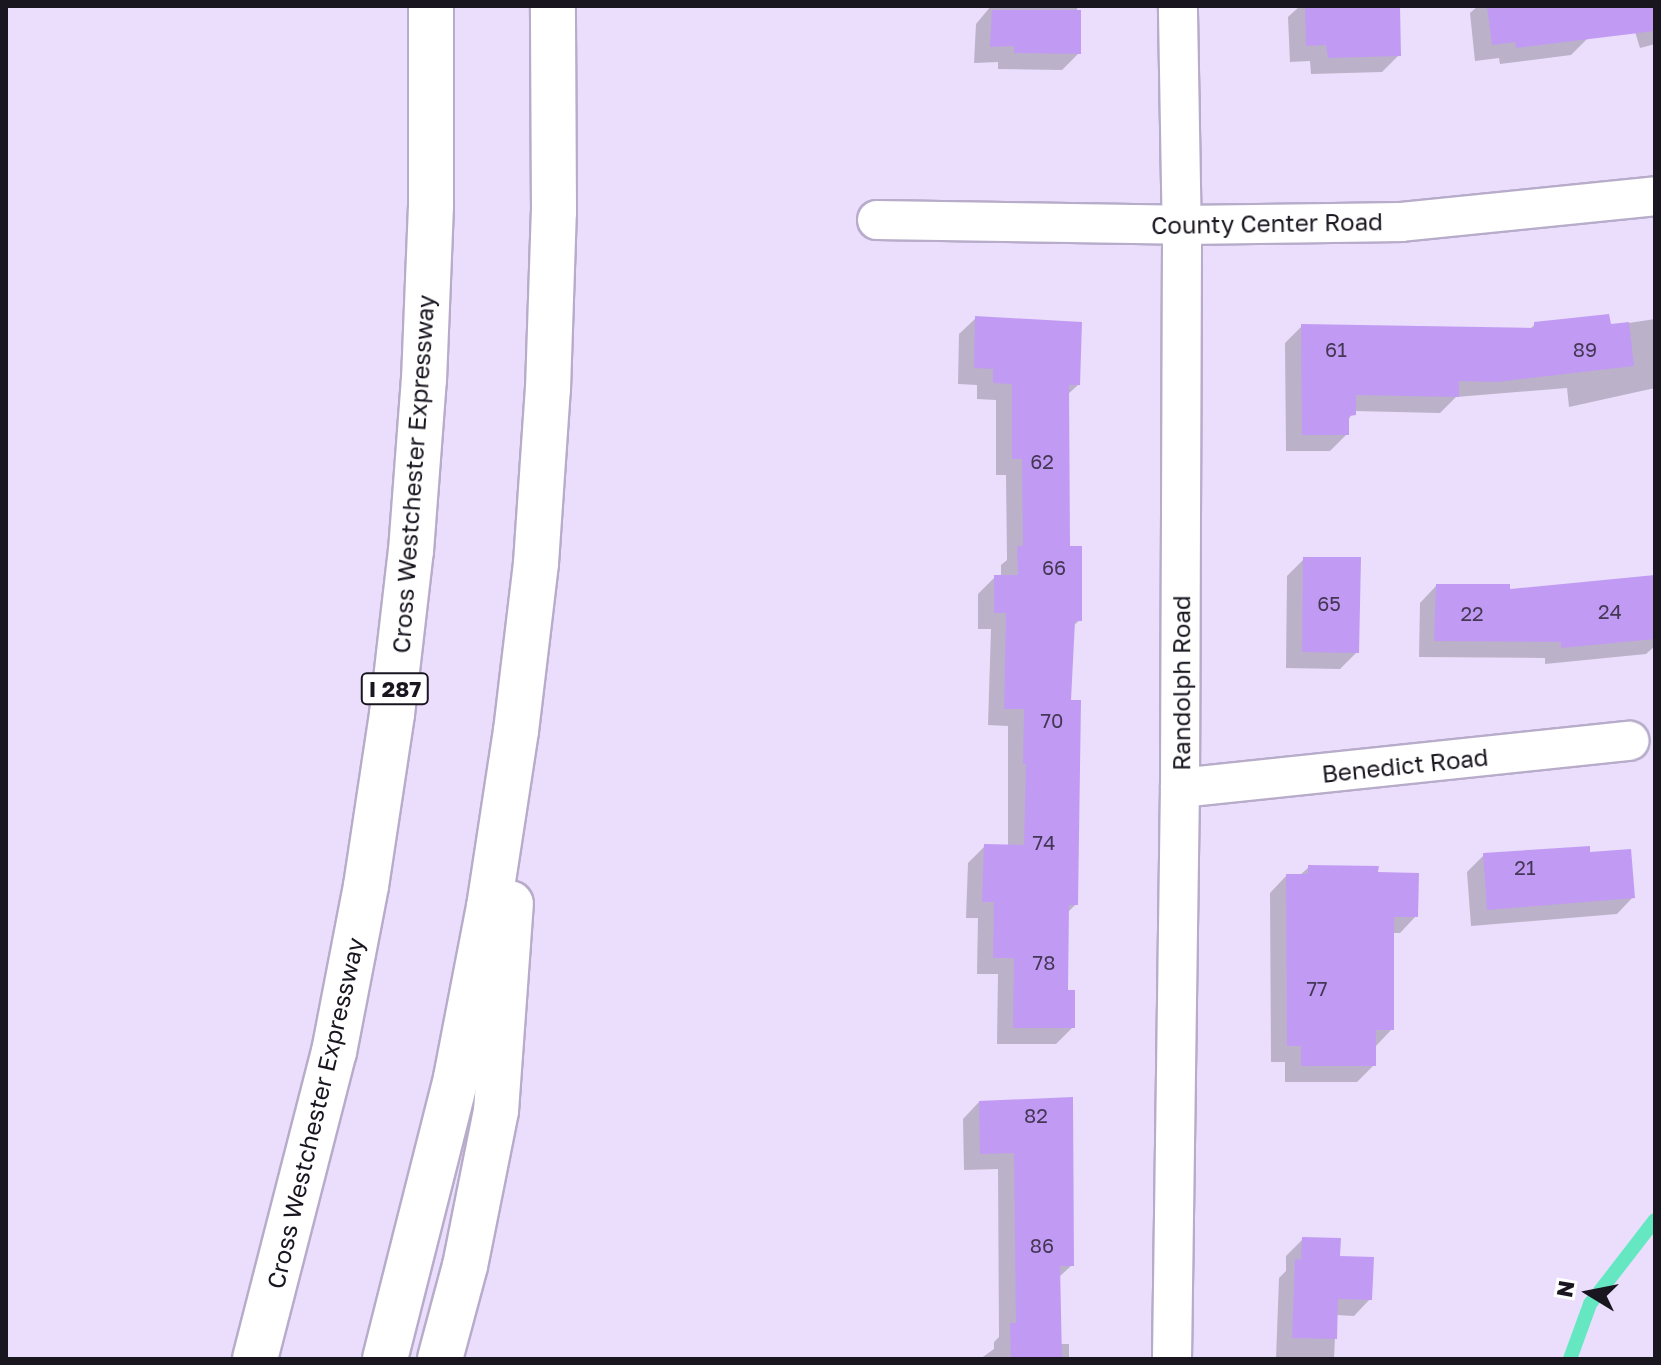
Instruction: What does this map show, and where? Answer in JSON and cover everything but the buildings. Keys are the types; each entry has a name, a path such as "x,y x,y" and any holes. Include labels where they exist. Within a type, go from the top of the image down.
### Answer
{"highway":[{"name":"Cross Westchester Expressway","path":"255,1359 334,1052 366,886 392,714 411,551 424,380 431,204 431,6"},
{"path":"385,1359 456,1078 489,907 516,731 536,563 548,389 554,212 553,6"},
{"path":"440,1359 465,1266 496,1111 510,953 516,731"}],"street":[{"name":"Randolph Road","path":"1172,1359 1180,788 1182,225 1178,6"},
{"name":"County Center Road","path":"877,220 1182,225 1401,222 1655,196"},
{"name":"Benedict Road","path":"1180,788 1630,741"}],"waterway":[{"path":"1570,1359 1590,1304 1655,1220"}]}
